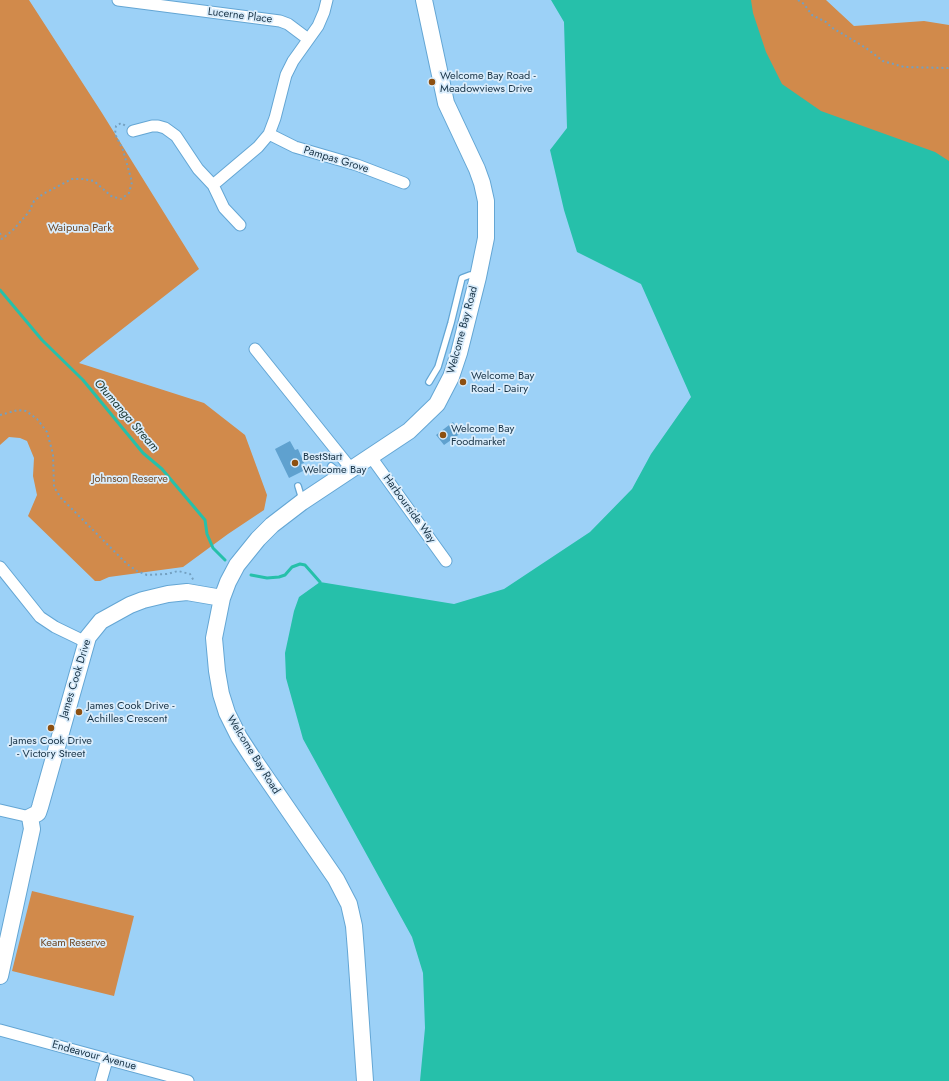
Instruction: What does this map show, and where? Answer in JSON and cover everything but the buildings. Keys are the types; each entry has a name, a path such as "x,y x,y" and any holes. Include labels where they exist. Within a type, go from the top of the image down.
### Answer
{"main road":[{"name":"Welcome Bay Road","path":"365,1081 354,926 349,904 336,879 239,737 227,713 221,694 214,638 222,598 237,565 258,539 300,494 335,472 352,470 409,432 437,404 451,377 459,353 486,238 487,217 485,192 477,169 446,103 424,0"},
{"name":"James Cook Drive","path":"30,817 38,812 40,807 86,642 88,637 101,621 130,605 143,600 178,593 204,594 222,598"},
{"path":"0,976 5,929 32,829 30,817"}],"street":[{"name":"Lucerne Place","path":"118,0 280,21 295,28 308,39"},
{"path":"213,185 258,147 269,134 275,118 286,76 292,61 318,26 324,12 326,0"},
{"path":"133,131 152,126 165,128 176,136 198,169 213,185 224,208 240,225"},
{"name":"Pampas Grove","path":"269,134 295,147 350,163 404,183"},
{"path":"255,349 352,470"},
{"name":"Harbourside Way","path":"371,457 446,561"},
{"path":"0,567 40,616 55,628 86,642"},
{"path":"0,810 30,817"},
{"name":"Endeavour Avenue","path":"0,1030 188,1081"},
{"path":"101,1081 107,1060"}],"lane":[{"path":"429,382 438,366 451,323 462,278 470,275 478,277"}],"path":[{"path":"798,0 804,4 812,15 826,22 831,27 866,48 883,61 904,68 949,68"},
{"path":"0,234 2,239 14,229 29,212 34,201 43,194 72,179 94,181 111,196 121,199 129,193 132,182 123,150 115,134 116,126 120,123 133,131"},
{"path":"0,415 18,410 26,412 37,419 47,432 53,454 54,487 61,498 127,564 137,571 147,575 178,572 190,574 204,594"}],"green space":[{"path":"0,0 29,0 102,113 199,269 79,363 204,403 245,435 267,495 264,510 183,567 109,577 100,581 95,581 28,516 37,495 33,476 34,458 27,441 20,438 9,437 0,445"},
{"path":"609,0 826,0 854,26 924,21 949,25 949,248"},
{"name":"Keam Reserve","path":"32,891 134,916 114,996 12,971"}],"shaded area":[{"path":"551,0 751,0 753,13 766,52 782,84 821,111 935,152 949,161 949,1081 420,1081 425,1028 423,973 412,937 303,739 286,678 285,653 294,611 299,597 320,582 454,604 504,589 590,532 632,489 651,454 691,397 641,284 577,252 564,210 550,150 567,128 564,22"}],"waterway":[{"name":"Otumanga Stream","path":"0,290 42,340 83,380 143,453 162,469 205,520 207,534 213,548 225,560"},
{"name":"Otumanga Stream","path":"251,575 267,578 279,577 285,575 292,567 300,564 305,565 320,582"}],"place":[{"name":"Welcome Bay Road - Meadowviews Drive","path":"432,82"},
{"name":"Welcome Bay Road - Dairy","path":"463,382"},
{"name":"Welcome Bay Foodmarket","path":"443,435"},
{"name":"BestStart Welcome Bay","path":"295,463"},
{"name":"James Cook Drive - Achilles Crescent","path":"79,712"},
{"name":"James Cook Drive - Victory Street","path":"51,728"}],"park label":[{"name":"Waipuna Park","path":"80,228"},
{"name":"Johnson Reserve","path":"130,479"}]}
